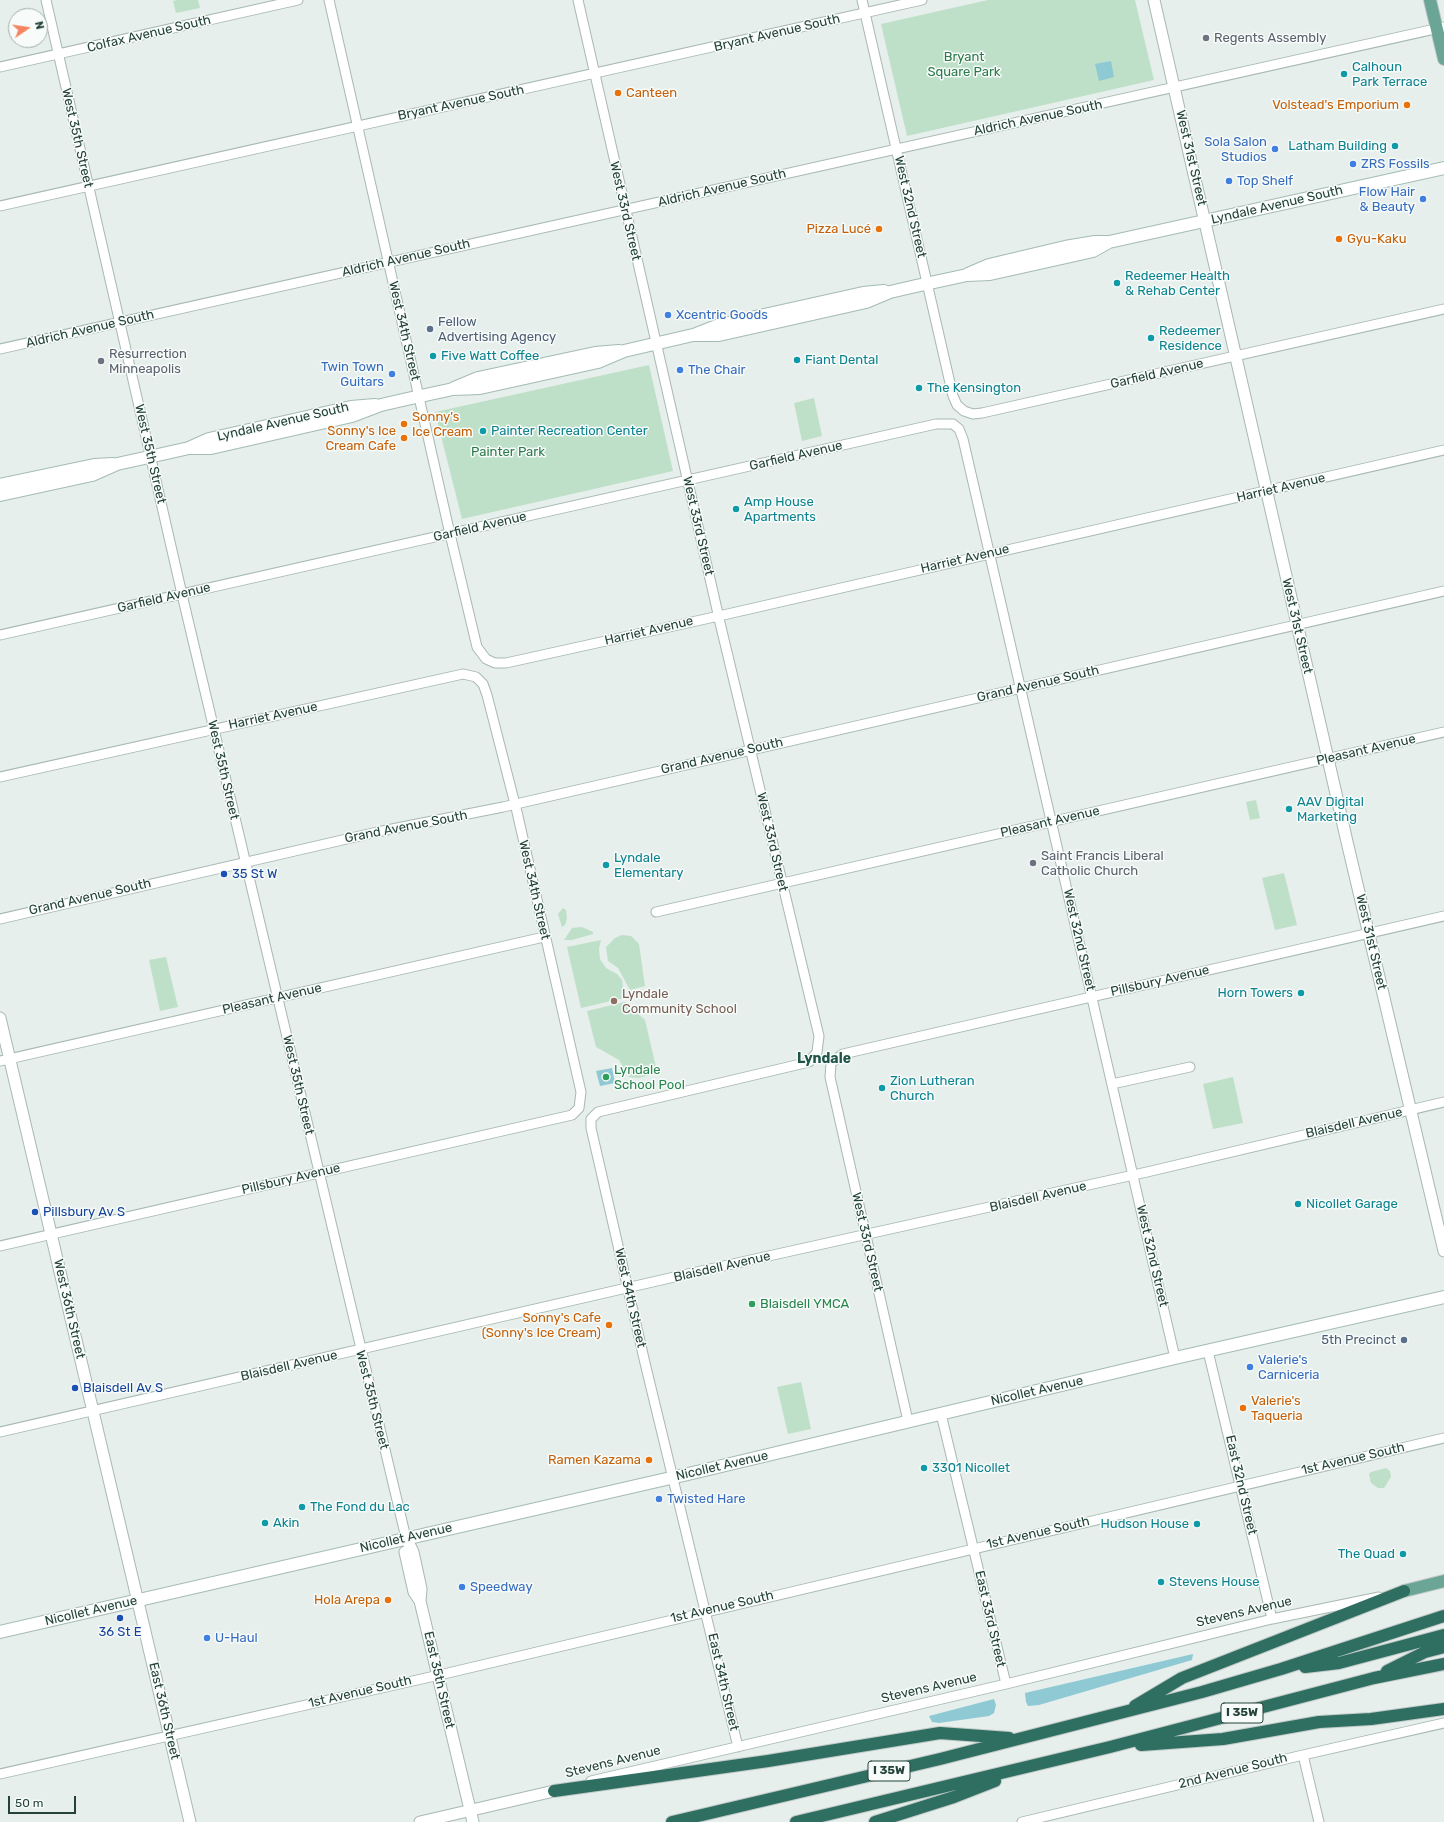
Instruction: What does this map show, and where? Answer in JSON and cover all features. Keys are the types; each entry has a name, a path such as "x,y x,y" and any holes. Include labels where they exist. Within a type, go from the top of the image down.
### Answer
{"highway":[{"path":"1122,1713 1182,1678 1404,1591"},
{"name":"I 35W","path":"672,1822 1020,1739 1122,1713 1282,1669 1444,1616"},
{"path":"1282,1669 1340,1663 1444,1635"},
{"path":"1374,1678 1425,1652 1444,1647"},
{"name":"I 35W","path":"796,1822 1110,1747 1374,1678 1444,1664"},
{"path":"1110,1747 1223,1739 1319,1722 1371,1719 1444,1709"},
{"path":"554,1791 768,1761 940,1733 1020,1739"},
{"path":"875,1822 936,1802 1040,1764"},
{"path":"891,1822 936,1802"}],"main road":[{"path":"1430,0 1440,27 1444,59"},
{"name":"Lyndale Avenue South","path":"0,485 94,465 116,464 189,448 203,449 226,445 352,416 380,405 418,396 453,389 480,388 598,362 624,351 693,335 719,334 866,302 890,292 927,283 967,275 990,274 1062,258 1093,251 1109,242 1444,168"},
{"name":"Lyndale Avenue South","path":"0,496 96,474 116,464"},
{"name":"Nicollet Avenue","path":"0,1632 674,1477 1175,1358 1444,1297"},
{"name":"Stevens Avenue","path":"1404,1591 1444,1582"}],"street":[{"name":"West 35th Street","path":"46,0 182,594 319,1172 401,1539"},
{"name":"Colfax Avenue South","path":"0,67 298,0"},
{"name":"West 34th Street","path":"329,0 450,534 477,647 486,659"},
{"name":"West 33rd Street","path":"578,0 750,750 819,1036 817,1052 809,1062 600,1111 591,1119"},
{"name":"West 32nd Street","path":"862,0 953,396 957,405 964,411"},
{"name":"Bryant Avenue South","path":"0,206 357,125 594,74 922,0"},
{"name":"West 31st Street","path":"1154,0 1206,221 1368,933 1444,1251"},
{"name":"Aldrich Avenue South","path":"0,349 1174,88 1440,27"},
{"name":"Garfield Avenue","path":"964,411 973,414 982,414 1444,309"},
{"name":"Garfield Avenue","path":"0,635 936,424 953,424 959,429"},
{"name":"West 32nd Street","path":"959,429 963,438 990,554 1175,1358"},
{"name":"Harriet Avenue","path":"486,659 495,663 506,663 719,616 1444,450"},
{"name":"Grand Avenue South","path":"0,918 376,832 514,804 1444,591"},
{"name":"Harriet Avenue","path":"0,777 463,674 470,674 476,677"},
{"name":"West 34th Street","path":"476,677 483,684 487,695 514,804 581,1092 579,1108"},
{"name":"Pleasant Avenue","path":"656,912 1444,732"},
{"name":"Pillsbury Avenue","path":"831,1062 842,1054 1444,916"},
{"name":"Pleasant Avenue","path":"5,1060 544,937"},
{"name":"West 36th Street","path":"0,1018 5,1060 51,1234 138,1600"},
{"name":"West 33rd Street","path":"831,1062 830,1077 908,1421"},
{"path":"1112,1084 1190,1067"},
{"name":"Blaisdell Avenue","path":"0,1432 628,1288 1133,1175 1444,1102"},
{"name":"Pillsbury Avenue","path":"0,1246 572,1115 579,1108"},
{"name":"West 34th Street","path":"591,1119 591,1128 628,1288 674,1477"},
{"name":"East 32nd Street","path":"1208,1351 1272,1619"},
{"name":"East 33rd Street","path":"941,1414 1006,1684"},
{"name":"1st Avenue South","path":"0,1774 438,1675 1444,1438"},
{"name":"East 34th Street","path":"674,1477 707,1611 738,1747"},
{"name":"East 35th Street","path":"401,1539 413,1552 422,1589 420,1601 473,1822"},
{"name":"Stevens Avenue","path":"420,1822 1006,1684 1272,1619 1404,1591"},
{"name":"East 36th Street","path":"138,1600 190,1822"},
{"name":"2nd Avenue South","path":"1022,1822 1036,1820 1303,1754 1444,1723"},
{"path":"1303,1754 1319,1822"}],"green space":[{"path":"198,0 200,8 176,13 173,1"},
{"name":"Bryant Square Park","path":"988,0 1135,0 1154,80 907,136 881,24"},
{"name":"Painter Park","path":"649,365 673,471 462,519 435,412"},
{"path":"814,398 822,436 802,441 794,403"},
{"path":"1256,800 1260,818 1250,820 1246,802"},
{"path":"1284,873 1297,925 1275,930 1262,878"},
{"path":"563,908 566,910 567,918 565,925 562,927 558,914"},
{"path":"582,927 593,932 593,934 572,940 564,940 572,928"},
{"path":"622,935 631,936 639,944 645,986 630,990 618,968 608,961 606,947 615,938"},
{"path":"601,940 599,949 600,959 606,968 617,974 622,980 624,998 581,1008 567,947"},
{"path":"166,957 178,1007 160,1011 149,960"},
{"path":"625,1002 645,1020 656,1067 651,1075 638,1078 629,1077 619,1060 596,1047 587,1011"},
{"path":"1233,1077 1243,1123 1213,1129 1203,1084"},
{"path":"801,1382 811,1429 788,1434 777,1387"},
{"path":"1386,1468 1390,1471 1391,1477 1384,1488 1378,1488 1371,1483 1369,1474 1371,1472"}],"water":[{"path":"1111,61 1114,77 1099,81 1095,64"},
{"name":"Lyndale School Pool","path":"612,1068 615,1083 600,1086 596,1071"},
{"path":"1193,1654 1192,1660 1039,1705 1028,1706 1026,1702 1025,1693"},
{"path":"994,1699 996,1705 994,1713 989,1716 939,1723 932,1722 929,1716"}],"place":[{"name":"Regents Assembly","path":"1206,38"},
{"name":"Calhoun Park Terrace","path":"1344,74"},
{"name":"Canteen","path":"618,93"},
{"name":"Volstead's Emporium","path":"1407,105"},
{"name":"Latham Building","path":"1395,146"},
{"name":"Sola Salon Studios","path":"1275,149"},
{"name":"ZRS Fossils","path":"1353,164"},
{"name":"Top Shelf","path":"1229,181"},
{"name":"Flow Hair & Beauty","path":"1423,199"},
{"name":"Pizza Lucé","path":"879,229"},
{"name":"Gyu-Kaku","path":"1339,239"},
{"name":"Redeemer Health & Rehab Center","path":"1117,283"},
{"name":"Xcentric Goods","path":"668,315"},
{"name":"Fellow Advertising Agency","path":"430,329"},
{"name":"Redeemer Residence","path":"1151,338"},
{"name":"Five Watt Coffee","path":"433,356"},
{"name":"Fiant Dental","path":"797,360"},
{"name":"Resurrection Minneapolis","path":"101,361"},
{"name":"The Chair","path":"680,370"},
{"name":"Twin Town Guitars","path":"392,374"},
{"name":"The Kensington","path":"919,388"},
{"name":"Sonny's Ice Cream","path":"404,424"},
{"name":"Painter Recreation Center","path":"483,431"},
{"name":"Sonny's Ice Cream Cafe","path":"404,438"},
{"name":"Amp House Apartments","path":"736,509"},
{"name":"AAV Digital Marketing","path":"1289,809"},
{"name":"Saint Francis Liberal Catholic Church","path":"1033,863"},
{"name":"Lyndale Elementary","path":"606,865"},
{"name":"35 St W","path":"224,874"},
{"name":"Horn Towers","path":"1301,993"},
{"name":"Lyndale Community School","path":"614,1001"},
{"name":"Lyndale School Pool","path":"606,1077"},
{"name":"Zion Lutheran Church","path":"882,1088"},
{"name":"Nicollet Garage","path":"1298,1204"},
{"name":"Pillsbury Av S","path":"35,1212"},
{"name":"Blaisdell YMCA","path":"752,1304"},
{"name":"Sonny's Cafe (Sonny's Ice Cream)","path":"609,1325"},
{"name":"5th Precinct","path":"1404,1340"},
{"name":"Valerie's Carniceria","path":"1250,1367"},
{"name":"Blaisdell Av S","path":"75,1388"},
{"name":"Valerie's Taqueria","path":"1243,1408"},
{"name":"Ramen Kazama","path":"649,1460"},
{"name":"3301 Nicollet","path":"924,1468"},
{"name":"Twisted Hare","path":"659,1499"},
{"name":"The Fond du Lac","path":"302,1507"},
{"name":"Akin","path":"265,1523"},
{"name":"Hudson House","path":"1197,1524"},
{"name":"The Quad","path":"1403,1554"},
{"name":"Stevens House","path":"1161,1582"},
{"name":"Speedway","path":"462,1587"},
{"name":"Hola Arepa","path":"388,1600"},
{"name":"36 St E","path":"120,1618"},
{"name":"U-Haul","path":"207,1638"}],"district":[{"name":"Lyndale","path":"824,1059"}]}
